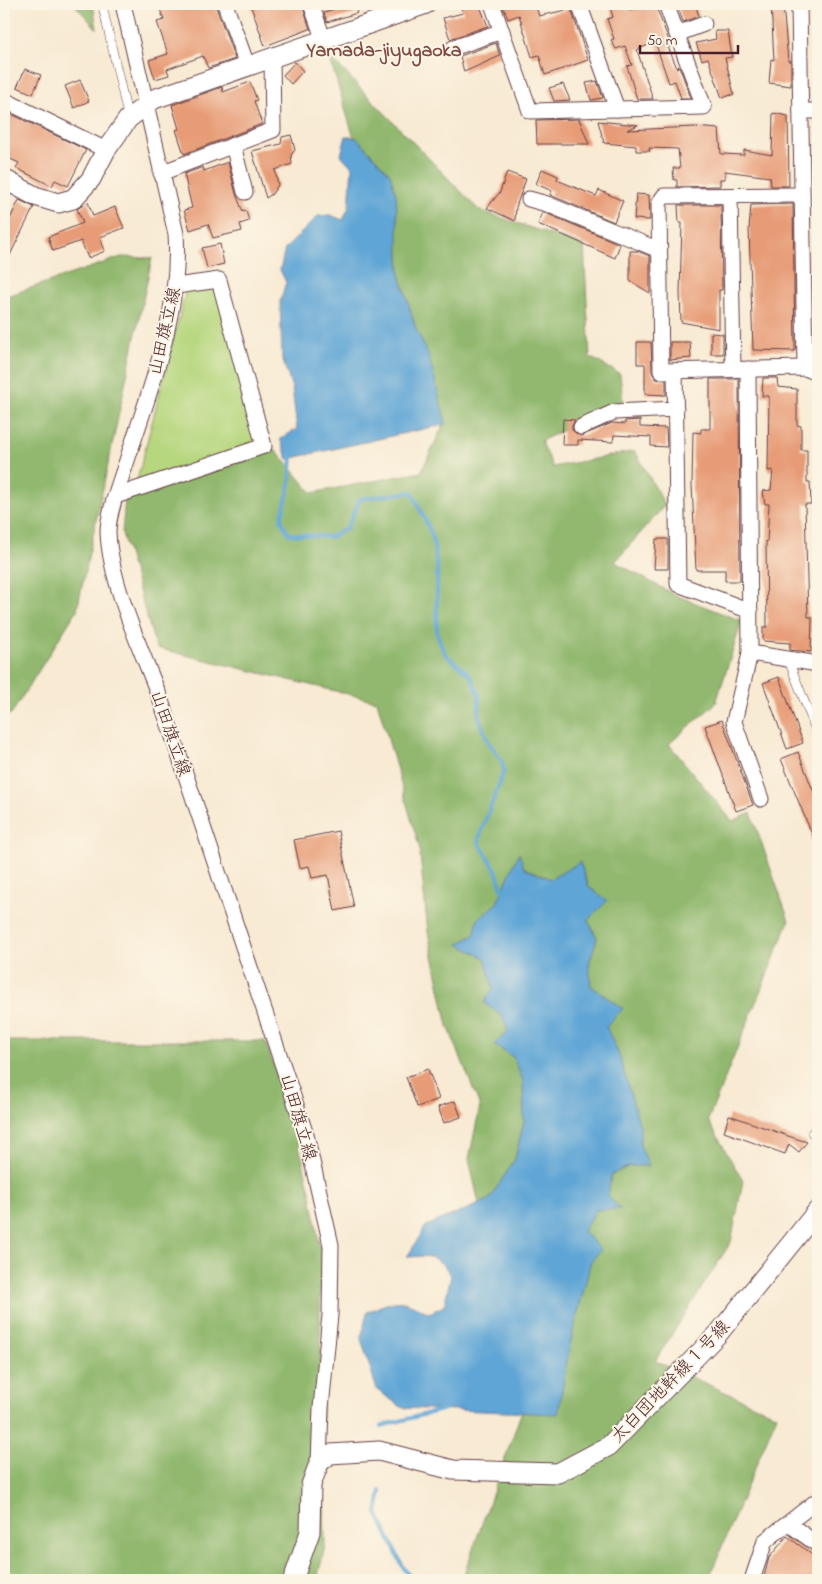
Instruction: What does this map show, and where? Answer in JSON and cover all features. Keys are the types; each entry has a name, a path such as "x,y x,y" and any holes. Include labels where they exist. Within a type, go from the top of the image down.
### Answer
{"street":[{"name":"山田旗立線","path":"123,4 176,234 178,263 176,286 160,358 116,496 108,530 115,573 160,698 303,1126 331,1245 330,1315 321,1408 325,1458 311,1485 310,1532 293,1580"},
{"path":"225,4 247,65"},
{"path":"311,4 323,38"},
{"path":"4,181 50,201 58,203 73,199 91,179 106,150 128,119 154,99 402,8 426,4"},
{"path":"492,4 530,111 704,108 666,4"},
{"path":"579,4 616,109"},
{"path":"799,4 802,194 812,371 748,369 661,371 659,203 664,196 802,194"},
{"path":"677,34 704,24"},
{"path":"454,48 502,31"},
{"path":"161,173 273,130 272,57"},
{"path":"4,100 106,150"},
{"path":"801,111 818,111"},
{"path":"233,145 245,192"},
{"path":"730,196 732,369"},
{"path":"529,199 547,204 659,250"},
{"path":"116,496 264,446 219,280 176,286"},
{"path":"748,369 750,653 734,722 761,799"},
{"path":"675,370 678,584 750,611"},
{"path":"581,427 614,412 676,409"},
{"path":"750,653 818,664"},
{"name":"太白団地幹線１号線","path":"325,1458 379,1451 453,1470 558,1473 609,1446 718,1334 818,1210"},
{"path":"752,1580 765,1541 818,1500"},
{"path":"789,1524 818,1544"}],"lane":[{"path":"102,4 128,119"},
{"path":"788,659 818,736"},
{"path":"812,1132 818,1125"}],"green space":[{"path":"74,4 93,4 97,29"},
{"path":"329,56 479,210 584,246 590,357 620,374 623,401 541,441 553,467 635,451 665,505 615,562 675,595 742,621 716,703 669,744 732,821 751,813 789,921 708,1120 743,1181 731,1242 655,1361 777,1415 708,1580 462,1580 524,1405 469,1159 480,1106 448,1026 428,932 419,846 377,701 156,648 122,533 125,499 276,450 312,493 421,472 442,428"},
{"path":"121,257 152,258 77,610 12,713 4,717 4,297"},
{"path":"215,281 263,444 137,481 186,290"},
{"path":"4,1041 265,1041 290,1109 311,1195 321,1253 320,1314 325,1546 317,1580 4,1580"}],"water":[{"path":"346,136 357,138 390,174 396,195 400,274 415,326 429,357 446,424 288,459 280,439 297,429 292,388 282,358 280,302 286,282 280,270 285,249 318,216 330,215 343,220 349,207 352,167 341,155"},
{"path":"519,853 524,868 551,879 580,862 589,887 607,901 588,920 597,938 589,964 591,986 623,1009 606,1026 619,1055 640,1126 640,1145 649,1166 630,1166 611,1175 608,1197 621,1209 596,1210 583,1231 601,1250 591,1261 570,1344 558,1414 403,1408 377,1390 361,1339 367,1312 392,1302 411,1304 429,1313 444,1306 451,1275 437,1260 422,1256 407,1257 426,1226 489,1200 515,1159 524,1121 523,1081 513,1057 494,1045 508,1031 502,1016 484,1003 493,988 485,958 458,944 474,935 478,919 496,905"}],"building":[{"path":"158,4 215,4 235,59 208,68 203,56 167,69 169,75 155,79 149,60 168,54 157,22 164,20"},
{"path":"250,4 302,4 310,29 265,46"},
{"path":"334,4 354,4 357,13 327,22 324,13 336,8"},
{"path":"460,4 479,4 488,26 450,39 443,18 463,13"},
{"path":"502,4 535,4 539,16 571,9 588,60 545,75 539,55 532,57 519,15 508,19"},
{"path":"609,4 625,4 627,11 655,4 671,46 668,47 677,68 679,66 691,98 681,98 675,81 669,83 655,42 637,50 653,99 637,99 627,66 632,65 625,46 616,49 611,40 614,39 607,19 613,17"},
{"path":"677,4 695,4 699,16 683,22"},
{"path":"771,4 783,4 788,61 791,61 791,86 769,83 771,59 774,60"},
{"path":"715,31 728,31 732,57 725,58 734,94 722,98 708,58 702,60 696,43 716,39"},
{"path":"496,43 500,56 464,72 460,56"},
{"path":"295,62 303,71 291,84 283,75"},
{"path":"25,69 41,75 33,94 17,87"},
{"path":"80,80 89,101 74,108 65,86"},
{"path":"597,81 603,98 591,100 586,83"},
{"path":"250,82 257,100 254,101 262,124 184,154 176,130 179,129 172,105 222,87 223,92"},
{"path":"563,84 570,100 554,101 549,88"},
{"path":"7,112 86,150 68,186 55,180 52,186 16,168 19,163 4,156 4,118"},
{"path":"773,113 788,116 789,186 771,186 770,177 725,171 725,179 720,179 720,186 677,187 673,168 680,168 678,149 649,148 650,151 636,151 636,146 604,143 598,121 638,125 627,130 694,127 719,129 721,154 744,155 744,150 772,155"},
{"path":"579,119 589,144 537,144 536,120"},
{"path":"291,135 295,150 291,155 292,164 275,170 278,185 272,194 266,198 252,151 281,144 282,137"},
{"path":"228,162 236,194 243,212 246,211 249,221 240,224 242,231 213,238 208,224 190,230 184,210 192,208 184,174 203,167 204,171"},
{"path":"542,169 558,176 557,180 596,196 599,190 623,201 614,222 550,195 552,191 536,184"},
{"path":"507,172 526,179 516,207 515,221 487,208 500,192"},
{"path":"636,194 649,195 650,220 634,219"},
{"path":"19,200 34,207 4,267 4,219 9,221"},
{"path":"88,202 93,216 115,207 124,228 100,237 105,251 88,258 81,241 53,251 48,237 83,223 77,209"},
{"path":"793,204 795,351 753,350 749,229 751,205"},
{"path":"678,205 721,205 722,290 719,290 719,329 681,322 682,223 679,223"},
{"path":"543,212 620,244 615,258 538,224"},
{"path":"220,244 224,264 207,268 202,248"},
{"path":"630,251 637,251 650,256 650,293 630,281"},
{"path":"711,333 723,334 723,354 711,354"},
{"path":"637,342 651,342 652,372 656,379 666,380 666,395 645,394 645,364 637,364"},
{"path":"670,342 690,342 691,358 670,360"},
{"path":"763,378 777,378 778,387 797,389 797,425 801,426 801,450 807,450 807,482 810,482 811,504 805,504 808,617 812,617 811,652 790,650 790,643 763,641 763,627 767,627 766,541 769,504 765,504 763,491 771,490 773,470 768,471 769,396 762,396"},
{"path":"710,379 739,379 740,581 725,581 725,570 696,570 692,485 693,432 701,433 701,429 710,429"},
{"path":"563,419 575,420 572,430 581,436 612,423 625,424 625,421 640,420 640,427 666,428 667,447 651,446 651,437 614,435 613,442 578,440 578,445 562,445"},
{"path":"656,539 668,539 668,569 654,569"},
{"path":"779,677 803,743 787,749 763,683"},
{"path":"722,720 753,805 736,811 705,726"},
{"path":"798,752 818,803 818,849 781,759"},
{"path":"338,831 354,907 335,911 328,875 312,878 309,866 300,868 294,840"},
{"path":"428,1069 439,1099 417,1107 406,1077"},
{"path":"455,1101 461,1117 444,1123 438,1107"},
{"path":"729,1115 807,1142 799,1152 789,1144 785,1154 724,1132"},
{"path":"787,1536 818,1559 818,1573 813,1580 775,1580 764,1577 769,1558"}],"waterway":[{"path":"292,455 290,484 281,520 289,534 331,537 347,528 360,499 412,492 432,535 437,565 437,634 445,654 470,675 479,695 479,719 488,741 502,762 504,771 479,838 479,843 496,870 504,894"},
{"path":"381,1426 445,1409"},
{"path":"381,1491 377,1513 403,1567 412,1580"}],"district":[{"name":"Yamada-jiyugaoka","path":"384,49"}]}
